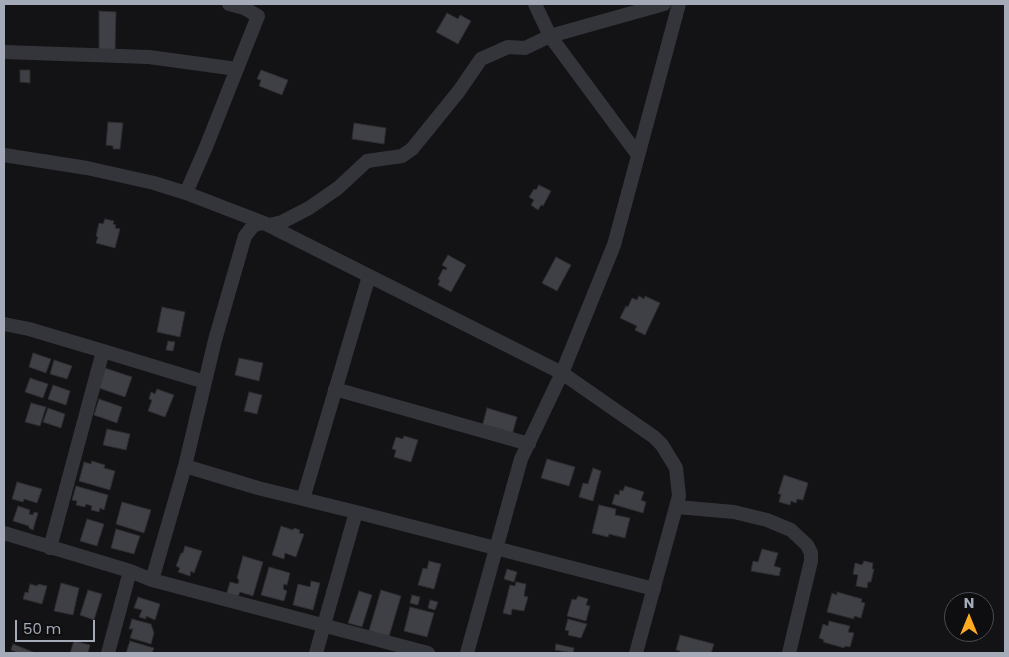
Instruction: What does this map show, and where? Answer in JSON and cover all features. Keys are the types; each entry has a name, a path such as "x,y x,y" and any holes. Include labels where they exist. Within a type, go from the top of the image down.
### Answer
{"street":[{"path":"186,193 206,148 260,10 229,4"},
{"path":"535,4 550,36 638,155"},
{"path":"152,580 184,466 224,306 245,236 254,225 282,222 309,208 338,188 367,161 402,156 412,149 459,91 481,59 508,47 525,48 550,36 664,4"},
{"path":"467,653 521,459 562,373 614,245 679,4"},
{"path":"4,52 149,57 237,69"},
{"path":"4,155 87,168 154,183 186,193 267,224 562,373 643,429 662,445 676,468 679,496 636,653"},
{"path":"303,499 369,276"},
{"path":"4,324 29,329 205,382"},
{"path":"50,548 104,351"},
{"path":"335,389 529,444"},
{"path":"184,466 258,488 654,589"},
{"path":"677,507 734,512 767,520 791,530 807,545 811,553 811,561 788,653"},
{"path":"316,653 356,512"},
{"path":"4,533 152,580 428,653"},
{"path":"108,653 130,572"}],"building":[{"path":"99,11 116,12 115,51 99,50"},
{"path":"447,13 458,19 460,15 471,21 458,44 436,32"},
{"path":"20,70 30,70 30,83 20,82"},
{"path":"261,70 288,80 282,95 259,86 261,80 257,79"},
{"path":"108,122 123,123 120,149 113,149 113,146 106,145"},
{"path":"354,123 386,128 384,144 352,139"},
{"path":"539,185 551,191 543,206 541,205 538,210 531,205 534,200 529,197"},
{"path":"105,219 114,221 115,228 120,229 115,248 96,243 99,223 103,224"},
{"path":"448,255 466,265 451,292 438,285 440,280 438,279 443,269 446,270 447,268 442,265"},
{"path":"556,257 571,265 557,291 542,283"},
{"path":"639,296 644,299 645,296 660,303 645,335 635,330 637,326 620,318 632,298 637,300"},
{"path":"162,307 185,312 180,337 157,332"},
{"path":"168,341 175,342 173,351 166,350"},
{"path":"33,353 51,359 46,373 29,367"},
{"path":"239,358 263,363 259,381 235,375"},
{"path":"54,360 72,366 67,379 50,374"},
{"path":"105,368 132,377 125,397 99,388"},
{"path":"30,378 48,384 43,398 25,392"},
{"path":"53,385 70,391 66,405 48,399"},
{"path":"157,389 174,395 165,417 148,411 152,400 149,399 151,392 155,394"},
{"path":"249,392 262,395 257,414 244,411"},
{"path":"99,399 122,407 117,423 94,415"},
{"path":"31,403 46,407 40,426 25,422"},
{"path":"48,408 65,414 61,428 43,422"},
{"path":"487,408 517,417 512,435 482,427"},
{"path":"107,429 130,434 126,450 103,445"},
{"path":"404,436 418,440 411,462 394,457 396,450 392,449 396,437 403,439"},
{"path":"547,459 575,467 569,486 541,478"},
{"path":"92,461 105,465 104,468 115,471 110,490 79,481 84,462 91,464"},
{"path":"593,468 601,471 593,501 579,497 583,483 588,484"},
{"path":"784,475 808,483 803,500 797,499 796,503 791,501 790,505 779,502 781,494 778,494"},
{"path":"17,482 42,489 37,503 24,499 23,502 12,499"},
{"path":"76,486 108,495 104,510 100,508 99,512 91,510 92,506 86,504 85,507 76,505 77,501 72,500"},
{"path":"625,486 644,492 641,500 646,502 643,513 612,504 615,494 619,495 620,490 623,491"},
{"path":"122,502 151,510 144,533 116,524"},
{"path":"599,505 616,509 615,515 630,518 625,538 609,534 608,537 592,533"},
{"path":"18,506 30,510 29,514 38,513 33,530 29,526 13,521"},
{"path":"87,519 104,524 97,546 80,541"},
{"path":"281,526 300,530 299,533 304,534 296,557 285,553 284,559 272,555"},
{"path":"116,529 140,536 134,554 111,548"},
{"path":"185,546 202,551 194,573 191,571 190,576 178,572 180,568 176,566"},
{"path":"762,549 778,553 774,566 781,568 779,576 751,571 753,561 758,562"},
{"path":"243,556 263,562 253,596 240,592 237,599 226,596 230,582 238,584 239,580 237,578"},
{"path":"429,561 441,564 434,589 418,585 423,568 427,569"},
{"path":"864,561 873,563 872,569 874,569 871,582 868,582 867,588 856,586 858,575 853,574 855,563 862,565"},
{"path":"269,567 290,573 287,585 284,584 283,589 287,591 284,601 261,595"},
{"path":"507,569 517,572 514,582 504,579"},
{"path":"311,581 320,583 313,610 293,605 298,584 310,587"},
{"path":"516,582 526,584 524,596 528,597 524,611 512,609 511,615 503,613 510,585 515,586"},
{"path":"61,583 79,588 73,615 54,611"},
{"path":"30,584 47,586 42,604 23,599 25,592 28,593"},
{"path":"88,590 102,594 94,620 80,615"},
{"path":"381,590 401,596 388,640 368,634"},
{"path":"359,591 372,595 362,627 348,623"},
{"path":"837,592 862,599 861,602 865,603 861,618 854,616 854,619 827,612 832,593 837,595"},
{"path":"412,595 420,597 418,605 410,603"},
{"path":"578,596 588,599 586,605 590,606 586,621 567,616 572,599 576,600"},
{"path":"138,597 160,604 155,620 146,616 146,619 139,617 142,610 134,608"},
{"path":"430,600 438,602 435,610 428,608"},
{"path":"410,607 434,613 427,637 404,631"},
{"path":"132,619 151,624 154,633 151,644 130,638 133,629 129,629"},
{"path":"568,619 587,624 581,638 568,635 569,631 565,630"},
{"path":"829,621 850,626 848,632 854,633 850,647 845,646 844,648 823,642 824,640 819,638 823,624 828,626"},
{"path":"680,635 714,644 711,653 679,653 680,651 676,650"},
{"path":"74,641 90,645 88,653 70,653"},
{"path":"130,641 154,648 152,653 126,653"},
{"path":"13,644 33,652 18,653 11,650"},
{"path":"556,644 574,648 573,653 555,650"}]}
